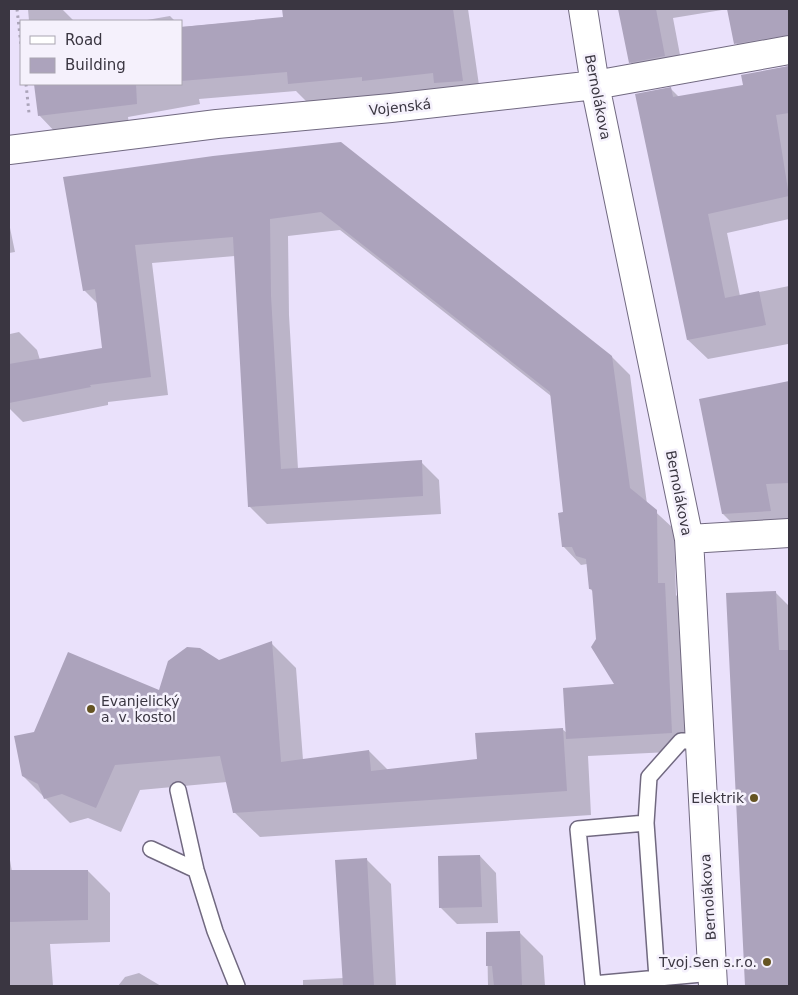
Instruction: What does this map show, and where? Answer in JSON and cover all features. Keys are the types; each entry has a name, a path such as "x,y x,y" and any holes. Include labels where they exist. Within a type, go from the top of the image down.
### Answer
{"street":[{"name":"Bernolákova","path":"583,9 594,85 689,539 698,741 713,980"},
{"name":"Vojenská","path":"9,150 217,124 390,108 594,85 789,50"},
{"path":"689,539 789,532"}],"lane":[{"path":"657,978 646,823 649,777 681,741 698,741"},
{"path":"178,790 196,870 215,931 237,986"},
{"path":"646,823 578,829 593,984 657,978 713,980"},
{"path":"151,849 196,870"}],"path":[{"path":"17,9 20,35"},
{"path":"26,85 30,120"}],"building":[{"path":"282,9 453,9 463,81 434,83 433,73 362,81 362,77 288,84 287,72 182,81 182,27 283,17"},
{"path":"618,9 656,9 665,56 629,63"},
{"path":"727,9 789,9 789,35 734,44"},
{"path":"789,66 789,113 776,115 789,196 708,214 725,298 759,291 766,325 687,340 635,94 671,87 673,97 743,85 741,75"},
{"path":"34,85 136,85 137,104 38,116"},
{"path":"341,142 612,356 630,488 657,510 658,583 665,583 672,733 566,739 563,688 614,684 591,647 596,639 592,589 589,589 586,559 576,556 572,547 562,547 558,513 563,512 550,392 321,212 270,219 271,296 281,469 422,460 423,496 248,507 233,237 135,245 151,377 90,385 91,387 9,403 9,364 102,348 95,289 83,291 63,177 213,156"},
{"path":"789,381 789,483 766,484 771,511 722,514 699,399"},
{"path":"776,591 779,650 789,650 789,986 745,986 726,593"},
{"path":"272,641 281,762 369,750 371,771 477,759 475,733 563,728 567,791 233,813 220,756 115,765 96,808 62,794 44,799 38,784 22,776 14,736 34,732 68,652 159,690 168,661 187,647 200,648 219,660"},
{"path":"480,855 482,907 439,908 438,856"},
{"path":"367,858 374,986 343,986 335,860"},
{"path":"9,870 88,870 88,920 9,922"},
{"path":"520,931 522,986 494,986 492,966 486,966 486,932"}],"place":[{"name":"Evanjelický a. v. kostol","path":"91,709"},
{"name":"Elektrik","path":"754,798"},
{"name":"Tvoj Sen s.r.o.","path":"767,962"}]}
